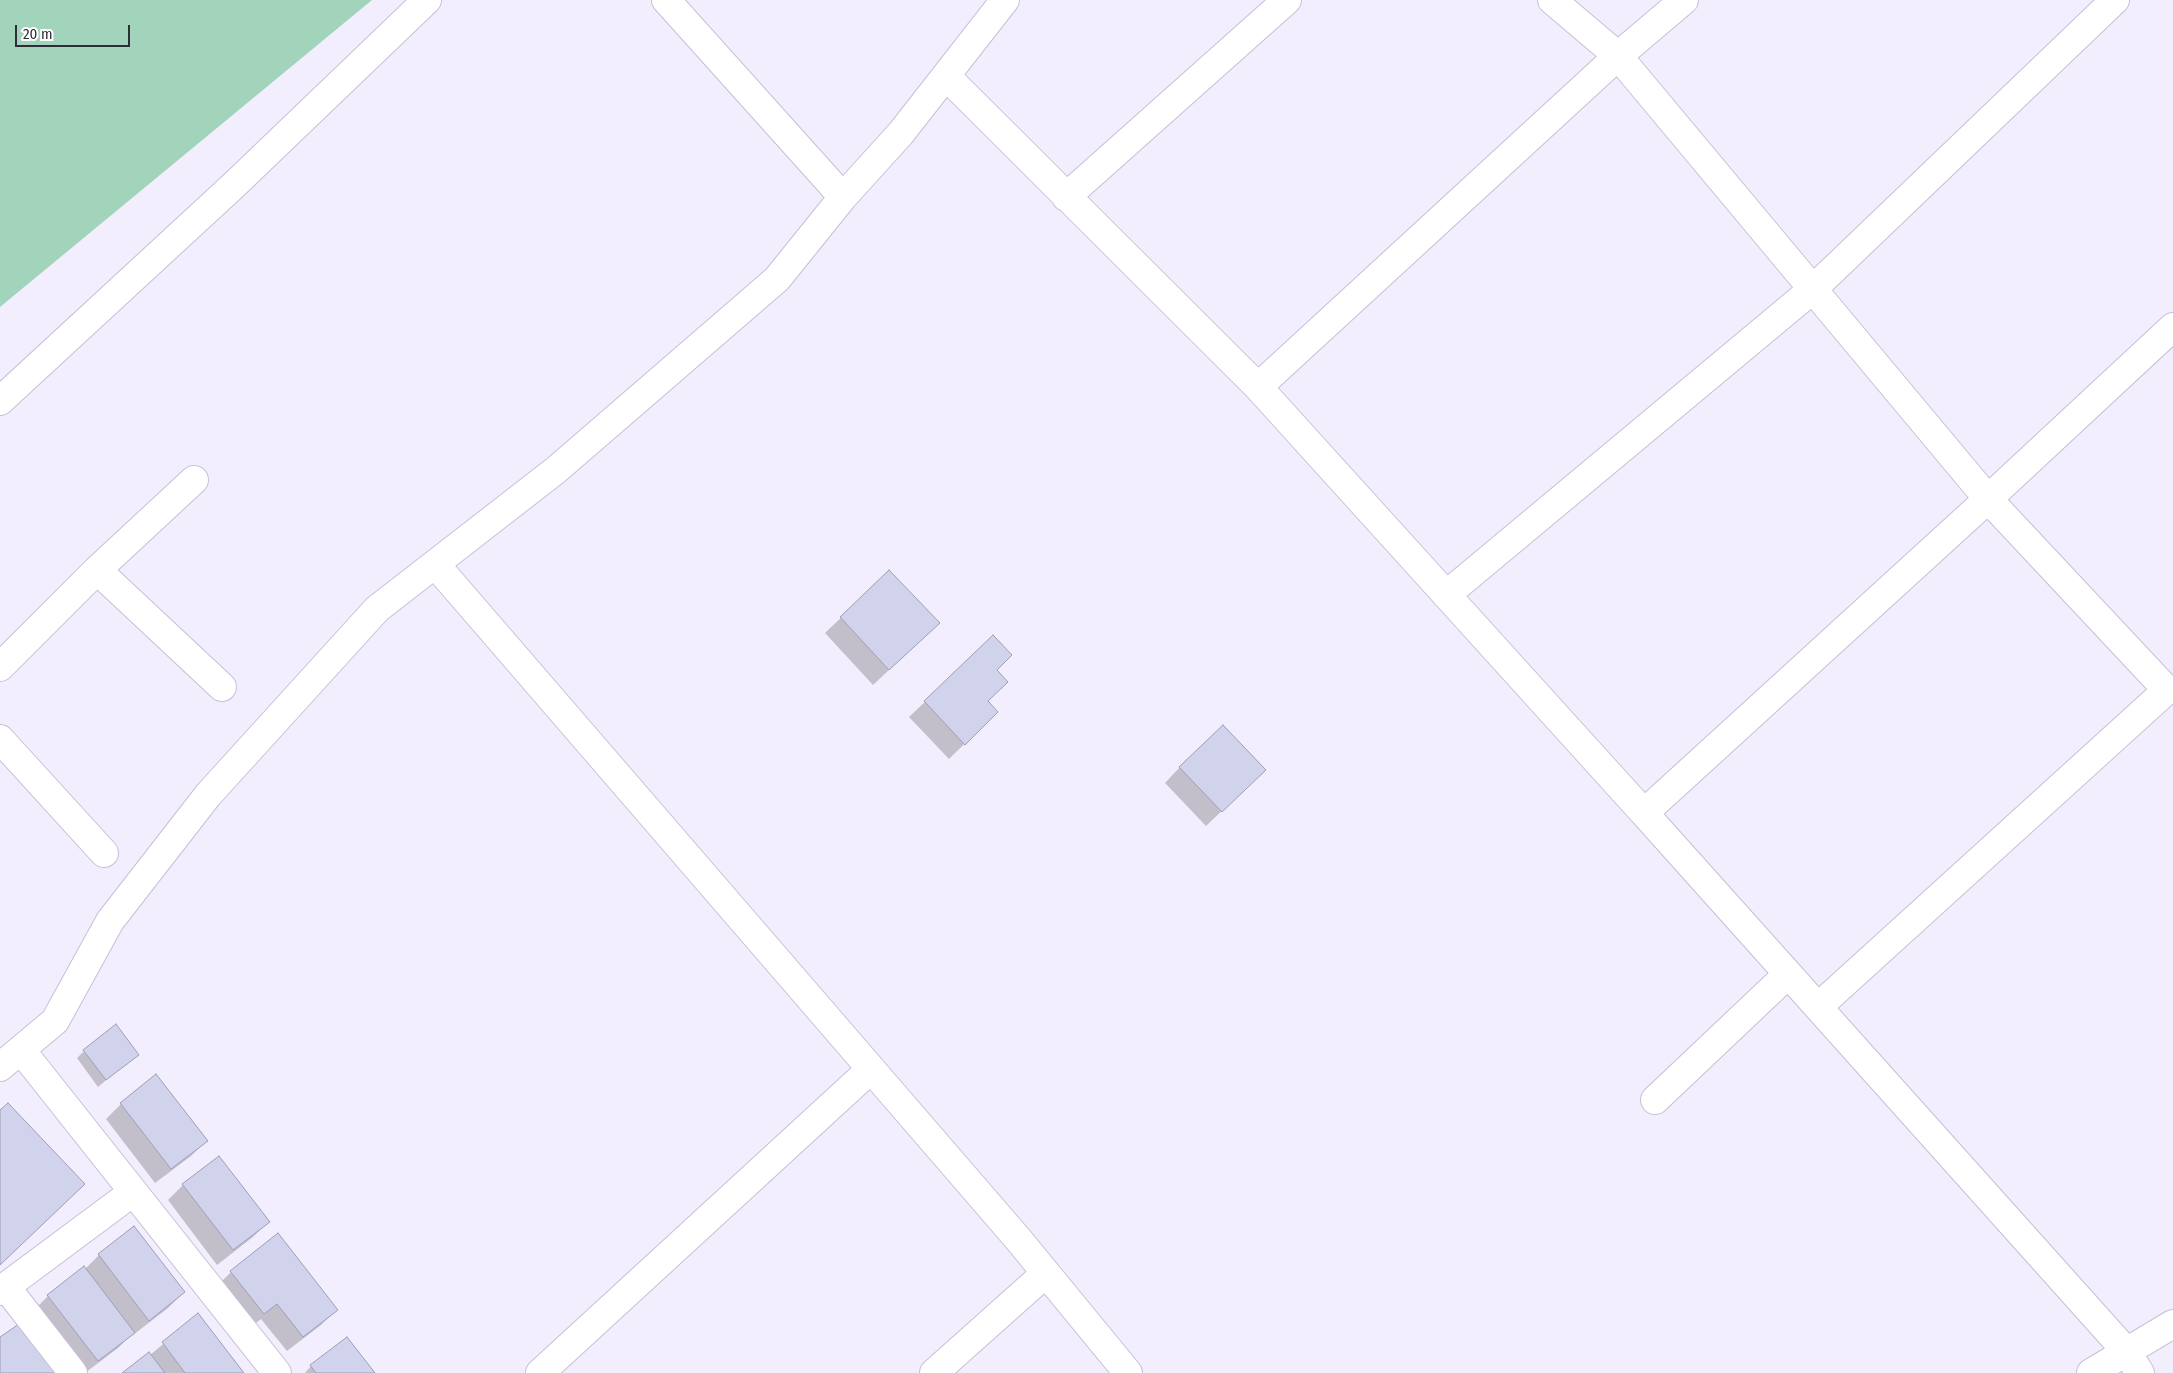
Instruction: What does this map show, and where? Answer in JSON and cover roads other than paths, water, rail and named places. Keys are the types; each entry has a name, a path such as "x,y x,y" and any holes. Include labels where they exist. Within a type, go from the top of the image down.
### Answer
{"street":[{"path":"0,401 234,185 427,0"},
{"path":"666,0 843,197"},
{"path":"0,1067 55,1021 110,921 208,795 376,609 556,470 777,278 843,197 901,133 1005,0"},
{"path":"1066,197 1287,0"},
{"path":"1552,0 1618,56 1988,499 2170,687 1818,1007"},
{"path":"1258,387 1618,56 1684,0"},
{"path":"1446,595 1813,289 2115,0"},
{"path":"946,76 1258,387 1644,813 2133,1362"},
{"path":"1644,813 1988,499 2173,327"},
{"path":"0,667 97,570 194,480"},
{"path":"435,564 1046,1273 1128,1373"},
{"path":"97,570 222,687"},
{"path":"0,739 104,852"},
{"path":"1656,1100 1787,975"},
{"path":"21,1050 278,1373"},
{"path":"540,1373 871,1069"},
{"path":"72,1373 3,1289 133,1192"},
{"path":"934,1373 1046,1273"},
{"path":"2091,1373 2133,1362 2173,1324"}]}
